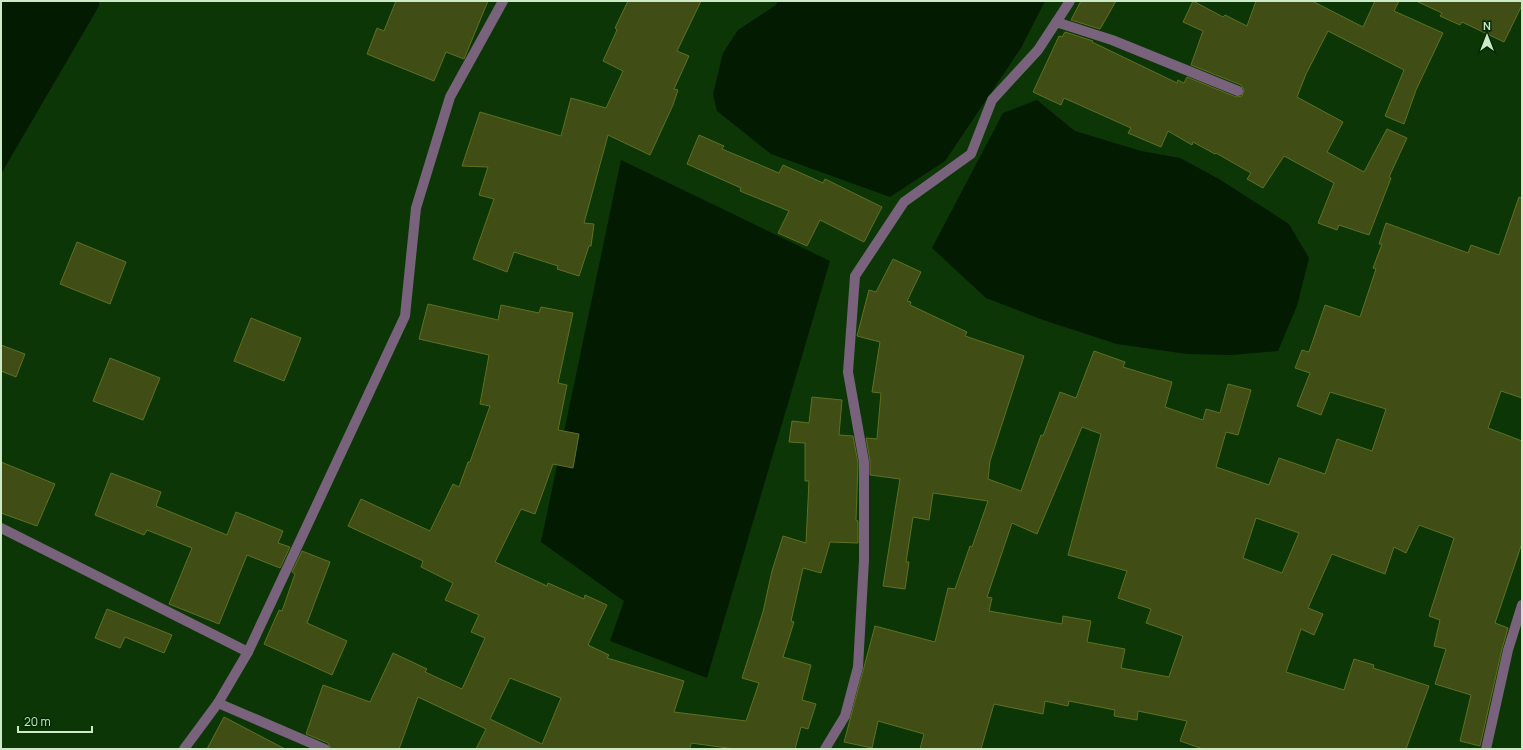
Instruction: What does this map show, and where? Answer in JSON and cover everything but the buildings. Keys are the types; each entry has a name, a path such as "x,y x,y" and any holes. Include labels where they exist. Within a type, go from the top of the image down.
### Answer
{"street":[{"path":"184,749 218,703 248,652 406,316 416,208 450,96 503,1"},
{"path":"825,749 845,716 858,667 864,560 864,462 848,372 855,276 904,202 971,154 992,100 1038,50 1070,1"},
{"path":"1056,22 1112,40 1238,91"},
{"path":"1,528 248,652"},
{"path":"1486,749 1508,650 1522,605"},
{"path":"218,703 325,749"}],"shaded area":[{"path":"1,1 99,1 99,6 1,174"},
{"path":"778,1 1045,1 1021,48 945,161 890,197 771,154 717,111 713,94 723,53 738,30 776,5"},
{"path":"1037,100 1075,131 1141,151 1180,158 1219,179 1289,224 1309,258 1297,306 1278,351 1231,355 1187,354 1117,344 1043,320 986,298 932,248 1003,113"},
{"path":"621,160 830,261 707,678 610,641 624,601 541,542"}]}
